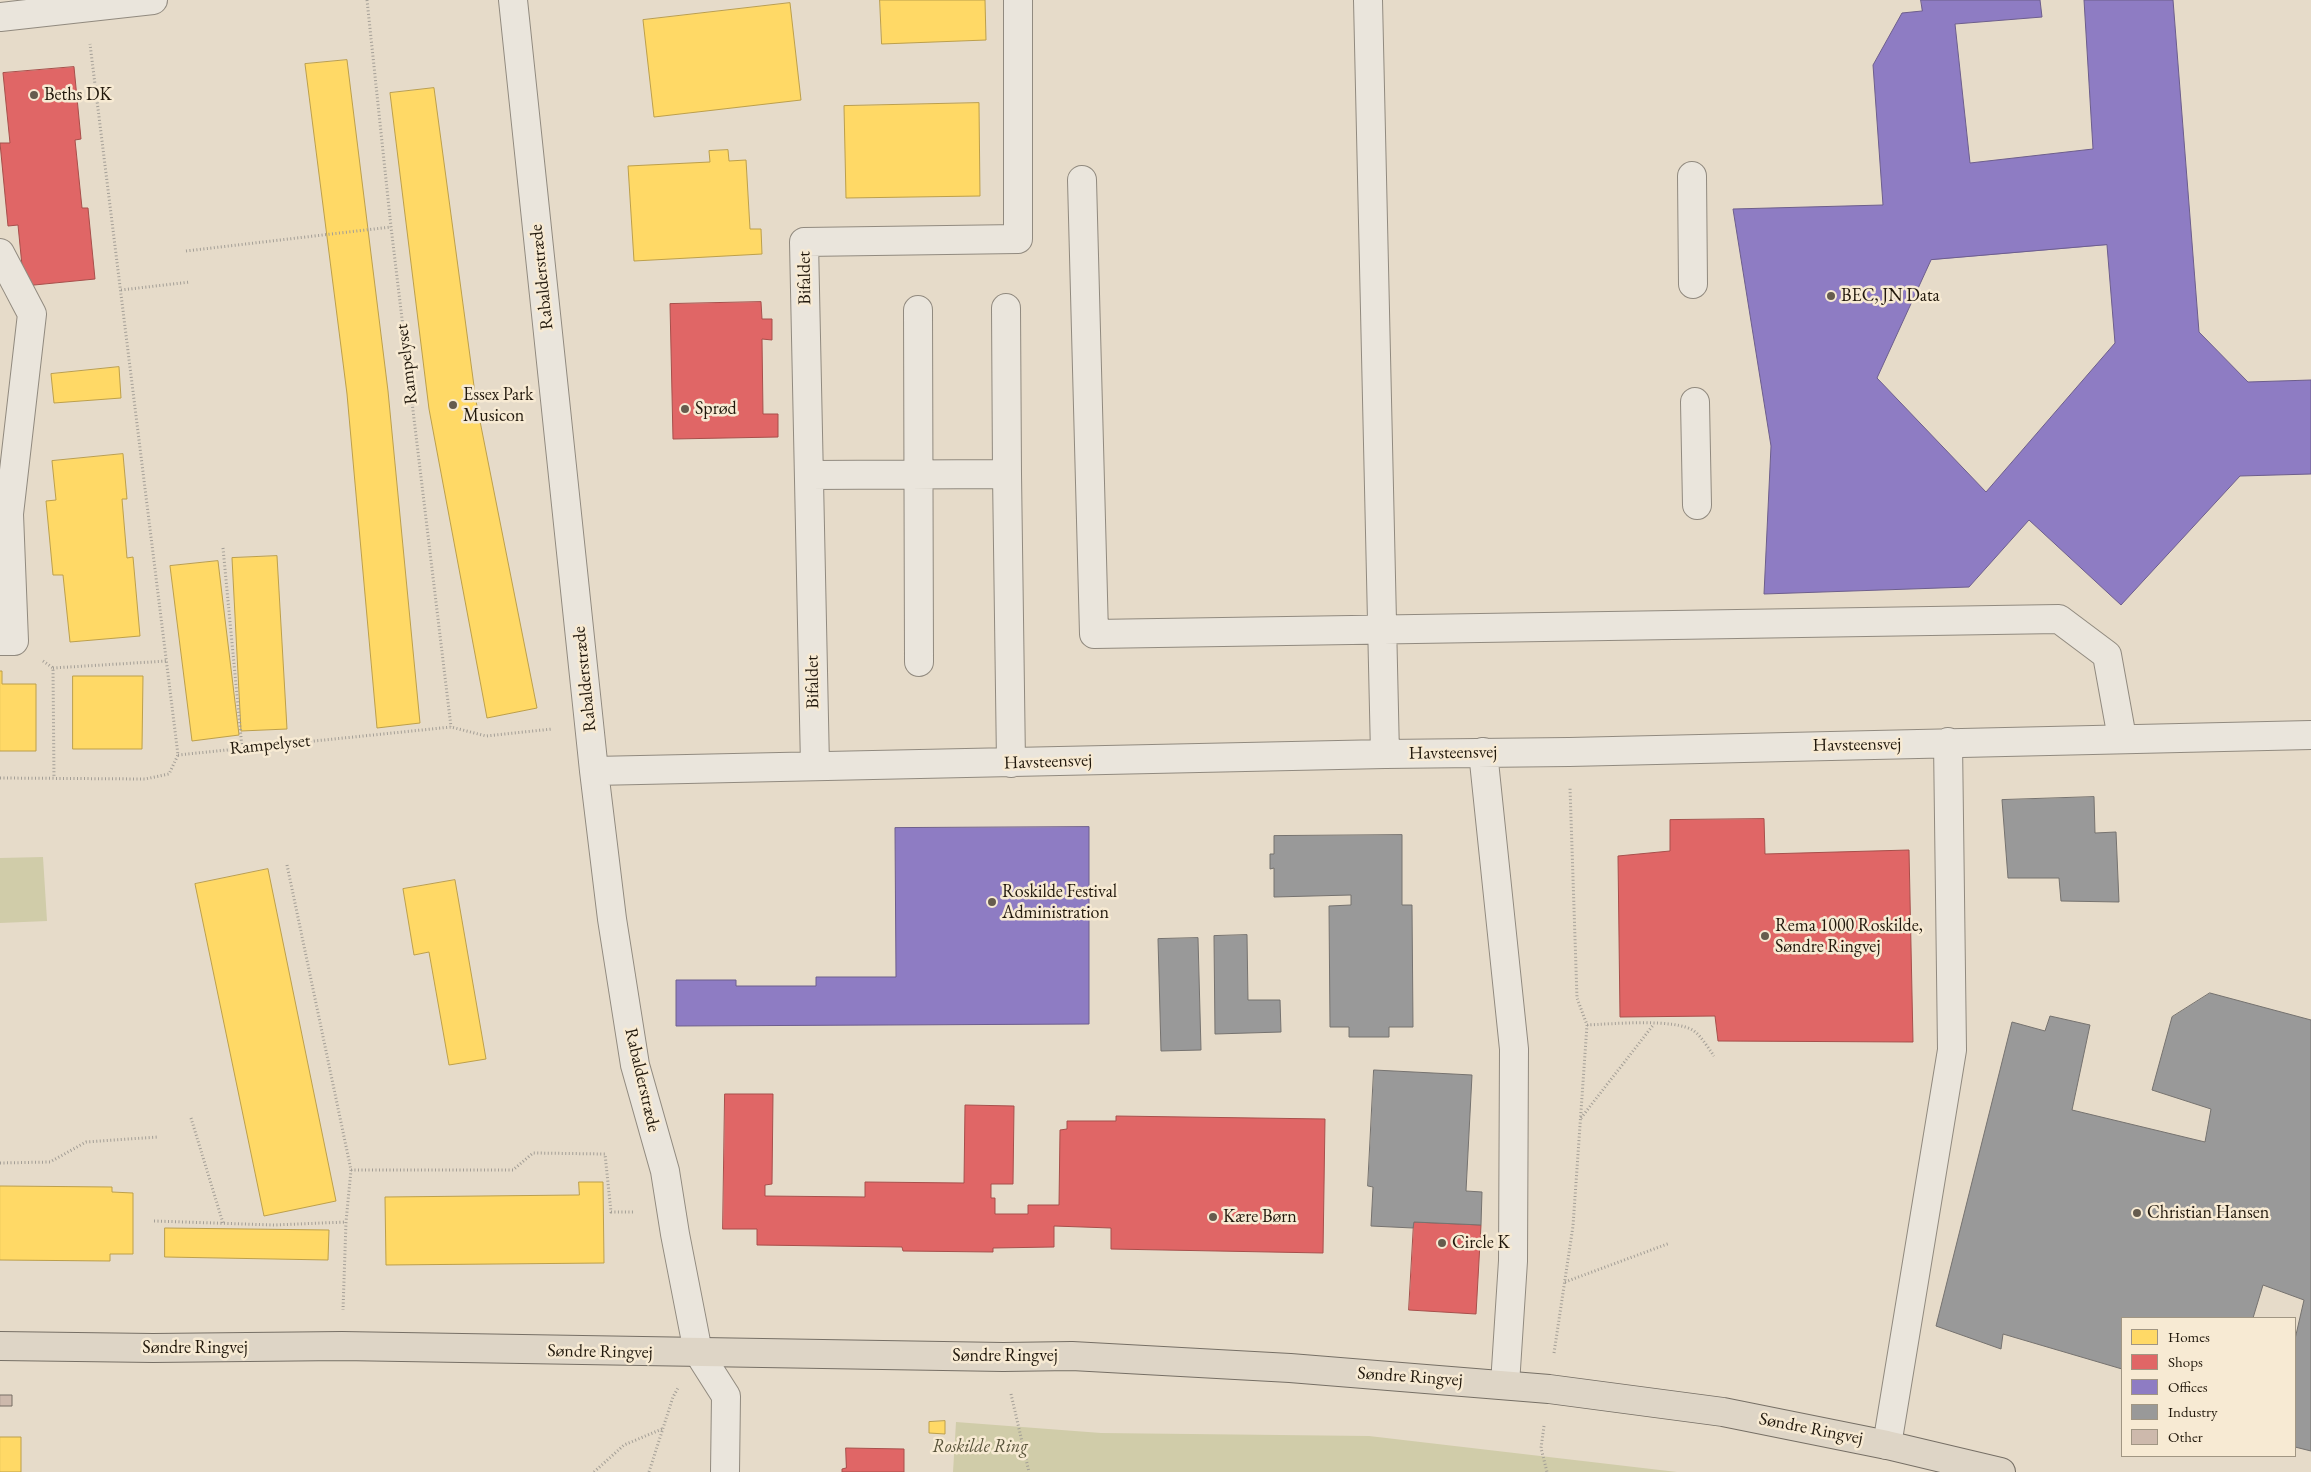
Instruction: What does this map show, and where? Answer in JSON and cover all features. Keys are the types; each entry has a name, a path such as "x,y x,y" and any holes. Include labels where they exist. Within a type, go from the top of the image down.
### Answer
{"main road":[{"name":"Søndre Ringvej","path":"0,1346 153,1348 342,1346 1003,1357 1082,1356 1290,1368 1505,1384 1722,1412 1887,1445 2001,1472"}],"street":[{"path":"1,20 154,0"},
{"name":"Rabalderstræde","path":"513,0 594,771 612,919 636,1065 665,1171 698,1352"},
{"name":"Bifaldet","path":"814,766 804,242 1018,239 1018,0"},
{"path":"1368,0 1385,754"},
{"path":"1692,176 1693,284"},
{"path":"1082,180 1094,634 2059,618 2107,655 2122,738"},
{"path":"0,253 32,314 9,514 7,641"},
{"path":"1006,308 1011,764"},
{"path":"918,310 920,662"},
{"path":"1695,402 1697,505"},
{"path":"809,475 1007,474"},
{"name":"Havsteensvej","path":"594,771 1011,764 1484,752 1569,752 2311,734"},
{"path":"1887,1445 1952,1050 1948,742"},
{"path":"1484,752 1514,1049 1513,1261 1505,1384"},
{"path":"698,1352 726,1396 725,1472"}],"path":[{"name":"Rampelyset","path":"367,0 391,227 451,727"},
{"path":"0,778 145,779 168,774 178,754 86,8"},
{"path":"186,251 391,227"},
{"path":"121,290 190,282"},
{"path":"224,548 242,748"},
{"path":"7,641 52,668 167,661"},
{"path":"52,668 54,778"},
{"name":"Rampelyset","path":"178,754 451,727 486,736 590,724"},
{"path":"1547,1472 1541,1448 1573,1226 1587,1025 1577,998 1569,752"},
{"path":"286,865 351,1170 346,1222 342,1346"},
{"path":"1587,1025 1654,1024 1680,1026 1694,1032 1714,1056"},
{"path":"1580,1118 1654,1024"},
{"path":"191,1118 223,1223"},
{"path":"0,1163 50,1162 86,1142 158,1137"},
{"path":"351,1170 513,1170 533,1153 605,1154 611,1212 671,1212"},
{"path":"154,1221 274,1225 346,1222"},
{"path":"1565,1282 1670,1243"},
{"path":"649,1472 673,1397 698,1352"},
{"path":"1003,1357 1029,1472"},
{"path":"594,1472 624,1446 663,1429"}],"green space":[{"path":"43,857 47,921 0,923 0,858"},
{"name":"Roskilde Ring","path":"956,1422 1101,1433 1369,1436 1677,1472 953,1472"}],"building: Homes":[{"path":"880,0 985,0 986,40 882,44"},
{"path":"790,3 801,100 654,117 643,20"},
{"path":"347,60 388,391 420,723 377,728 347,394 305,64"},
{"name":"Essex Park Musicon","path":"434,88 476,401 537,708 487,718 429,409 390,93"},
{"path":"979,103 980,196 846,198 844,106"},
{"path":"728,150 729,161 746,160 750,229 761,229 762,254 634,261 628,166 710,162 709,151"},
{"path":"119,367 121,398 54,403 51,374"},
{"path":"123,454 127,499 122,499 127,558 133,557 140,636 70,642 63,575 53,575 46,501 56,500 52,461"},
{"path":"277,556 287,729 241,731 232,558"},
{"path":"218,561 239,735 192,741 170,566"},
{"path":"0,671 2,671 2,684 36,684 36,751 0,751"},
{"path":"73,676 143,676 142,749 73,749"},
{"path":"268,869 336,1201 264,1216 195,884"},
{"path":"455,880 486,1059 449,1065 429,952 414,955 403,889"},
{"path":"579,1182 603,1182 604,1263 386,1265 385,1197 579,1195"},
{"path":"0,1186 112,1187 112,1192 133,1193 133,1254 110,1254 110,1261 0,1260"},
{"path":"165,1228 329,1230 328,1260 165,1257"},
{"path":"945,1421 945,1434 929,1433 929,1422"},
{"path":"0,1437 21,1437 21,1472 0,1472"}],"building: Shops":[{"path":"74,67 81,139 75,140 82,208 88,208 95,279 24,286 18,225 8,226 0,143 10,143 3,73"},
{"path":"761,302 762,319 772,319 772,340 762,339 763,414 778,414 778,437 673,439 670,304"},
{"name":"Rema 1000 Roskilde, Søndre Ringvej","path":"1764,819 1765,854 1909,850 1913,1042 1718,1041 1715,1016 1620,1017 1618,856 1670,851 1670,820"},
{"path":"725,1094 773,1094 772,1184 765,1185 765,1196 865,1197 865,1182 964,1183 965,1105 1014,1106 1013,1184 991,1184 991,1198 995,1198 995,1214 1028,1214 1028,1205 1059,1205 1060,1130 1067,1129 1067,1121 1116,1121 1116,1116 1325,1119 1323,1253 1111,1249 1111,1228 1054,1226 1054,1247 993,1248 993,1252 903,1251 902,1247 757,1245 757,1229 723,1229"},
{"path":"1414,1222 1481,1225 1476,1314 1409,1310"},
{"path":"846,1448 904,1449 904,1472 842,1472 842,1469 846,1468"}],"building: Offices":[{"name":"BEC, JN Data","path":"1921,0 2040,0 2042,17 1955,24 1970,163 2093,149 2084,0 2173,0 2199,332 2248,382 2311,380 2311,474 2240,476 2121,605 2029,520 1969,587 1764,594 1771,446 1733,209 1883,205 1873,65 1902,13 1922,11","holes":["2107,245 2115,343 1986,492 1877,378 1931,260"]},
{"name":"Roskilde Festival Administration","path":"1089,827 1089,1024 676,1026 676,980 736,980 736,986 816,986 816,977 896,977 895,828"}],"building: Industry":[{"path":"2094,797 2095,833 2116,832 2119,902 2061,901 2059,878 2008,878 2002,800"},
{"path":"1402,835 1402,905 1412,905 1413,1027 1389,1027 1389,1037 1349,1037 1349,1027 1330,1027 1329,906 1351,905 1351,895 1274,897 1274,868 1270,869 1270,854 1274,854 1274,836"},
{"path":"1247,935 1248,1000 1280,1000 1281,1032 1215,1034 1214,936"},
{"path":"1198,938 1201,1050 1161,1051 1158,939"},
{"name":"Christian Hansen","path":"2210,993 2311,1020 2311,1451 2296,1447 2296,1335 2304,1300 2263,1285 2253,1317 2121,1317 2121,1369 2003,1334 2001,1349 1936,1326 2012,1022 2045,1031 2050,1016 2090,1025 2072,1110 2205,1142 2211,1109 2152,1090 2172,1017"},
{"path":"1374,1070 1472,1075 1466,1191 1482,1192 1481,1225 1414,1222 1413,1228 1371,1226 1373,1187 1368,1186"}],"building: Other":[{"path":"0,1395 12,1395 12,1406 0,1406"}],"place":[{"name":"Beths DK","path":"34,95"},
{"name":"BEC, JN Data","path":"1831,296"},
{"name":"Essex Park Musicon","path":"453,405"},
{"name":"Sprød","path":"685,409"},
{"name":"Roskilde Festival Administration","path":"992,902"},
{"name":"Rema 1000 Roskilde, Søndre Ringvej","path":"1765,936"},
{"name":"Christian Hansen","path":"2137,1213"},
{"name":"Kære Børn","path":"1213,1217"},
{"name":"Circle K","path":"1442,1243"}]}
